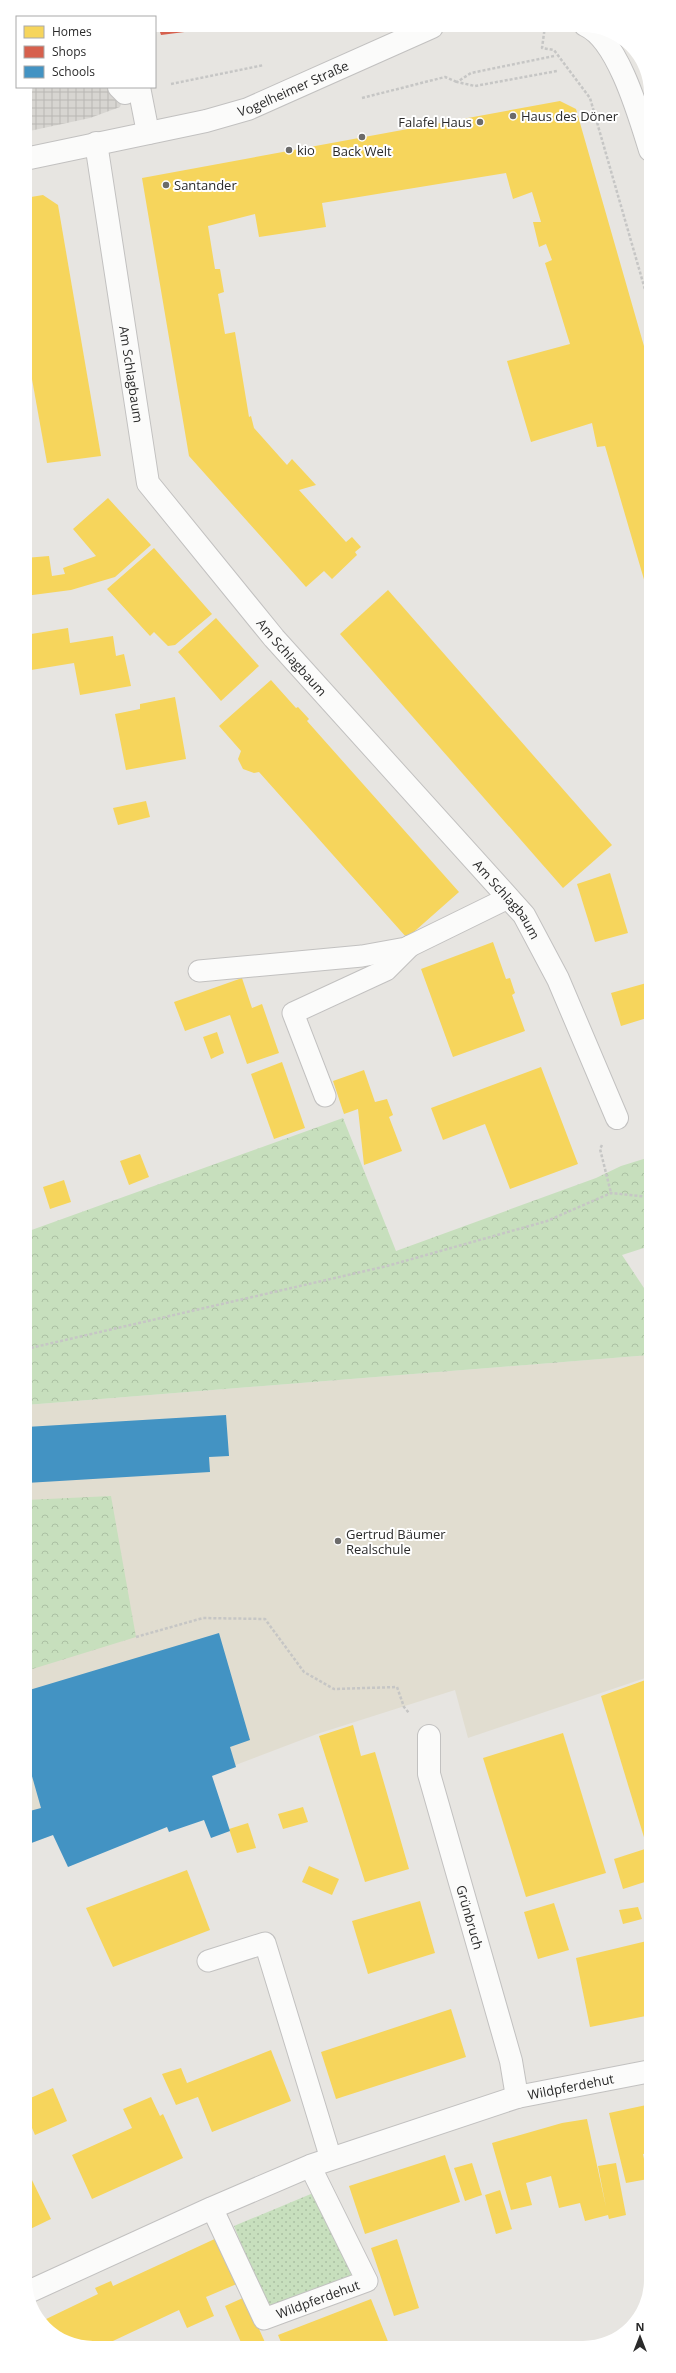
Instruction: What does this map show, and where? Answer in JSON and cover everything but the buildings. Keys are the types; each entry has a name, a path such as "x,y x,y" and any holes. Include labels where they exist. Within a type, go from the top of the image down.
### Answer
{"street":[{"name":"Vogelheimer Straße","path":"32,158 206,121 248,109 324,77 421,32"},
{"path":"597,34 606,43 632,93 644,131"},
{"path":"128,89 148,132"},
{"name":"Am Schlagbaum","path":"96,144 148,483 274,638 524,915 558,979 617,1118"},
{"name":"Grünbruch","path":"429,1736 429,1774 511,2061 517,2098"},
{"name":"Wildpferdehut","path":"33,2290 212,2208 310,2166 517,2098 644,2072"}],"lane":[{"path":"199,971 362,956 410,946 508,898"},
{"path":"325,1096 293,1013 386,970 410,946"},
{"path":"208,1961 265,1943 331,2159"},
{"name":"Wildpferdehut","path":"212,2208 264,2319 367,2281 310,2166"}],"path":[{"path":"544,32 542,48 554,50 590,98 644,286"},
{"path":"457,82 471,73 554,56"},
{"path":"170,84 268,64"},
{"path":"362,98 445,77 457,82 474,86 557,71"},
{"path":"611,1193 600,1150 617,1118"},
{"path":"32,1348 387,1266 547,1221 611,1193 644,1196"},
{"path":"136,1637 203,1618 265,1619 304,1672 334,1689 397,1687"}],"shaded area":[{"path":"32,88 124,88 125,93 120,107 90,118 32,130"},
{"name":"Gertrud Bäumer Realschule","path":"644,1355 644,1678 468,1738 455,1690 317,1734 32,1843 32,1405"}],"green space":[{"path":"343,1118 396,1251 596,1178 621,1166 644,1159 644,1248 622,1255 644,1288 644,1355 32,1405 32,1230"},
{"path":"111,1496 136,1637 32,1669 32,1500"},
{"path":"318,2191 355,2278 268,2310 234,2226"}],"place":[{"name":"Haus des Döner","path":"513,116"},
{"name":"Falafel Haus","path":"480,122"},
{"name":"Back Welt","path":"362,137"},
{"name":"kio","path":"289,150"},
{"name":"Santander","path":"166,185"},
{"name":"Gertrud Bäumer Realschule","path":"338,1541"}]}
